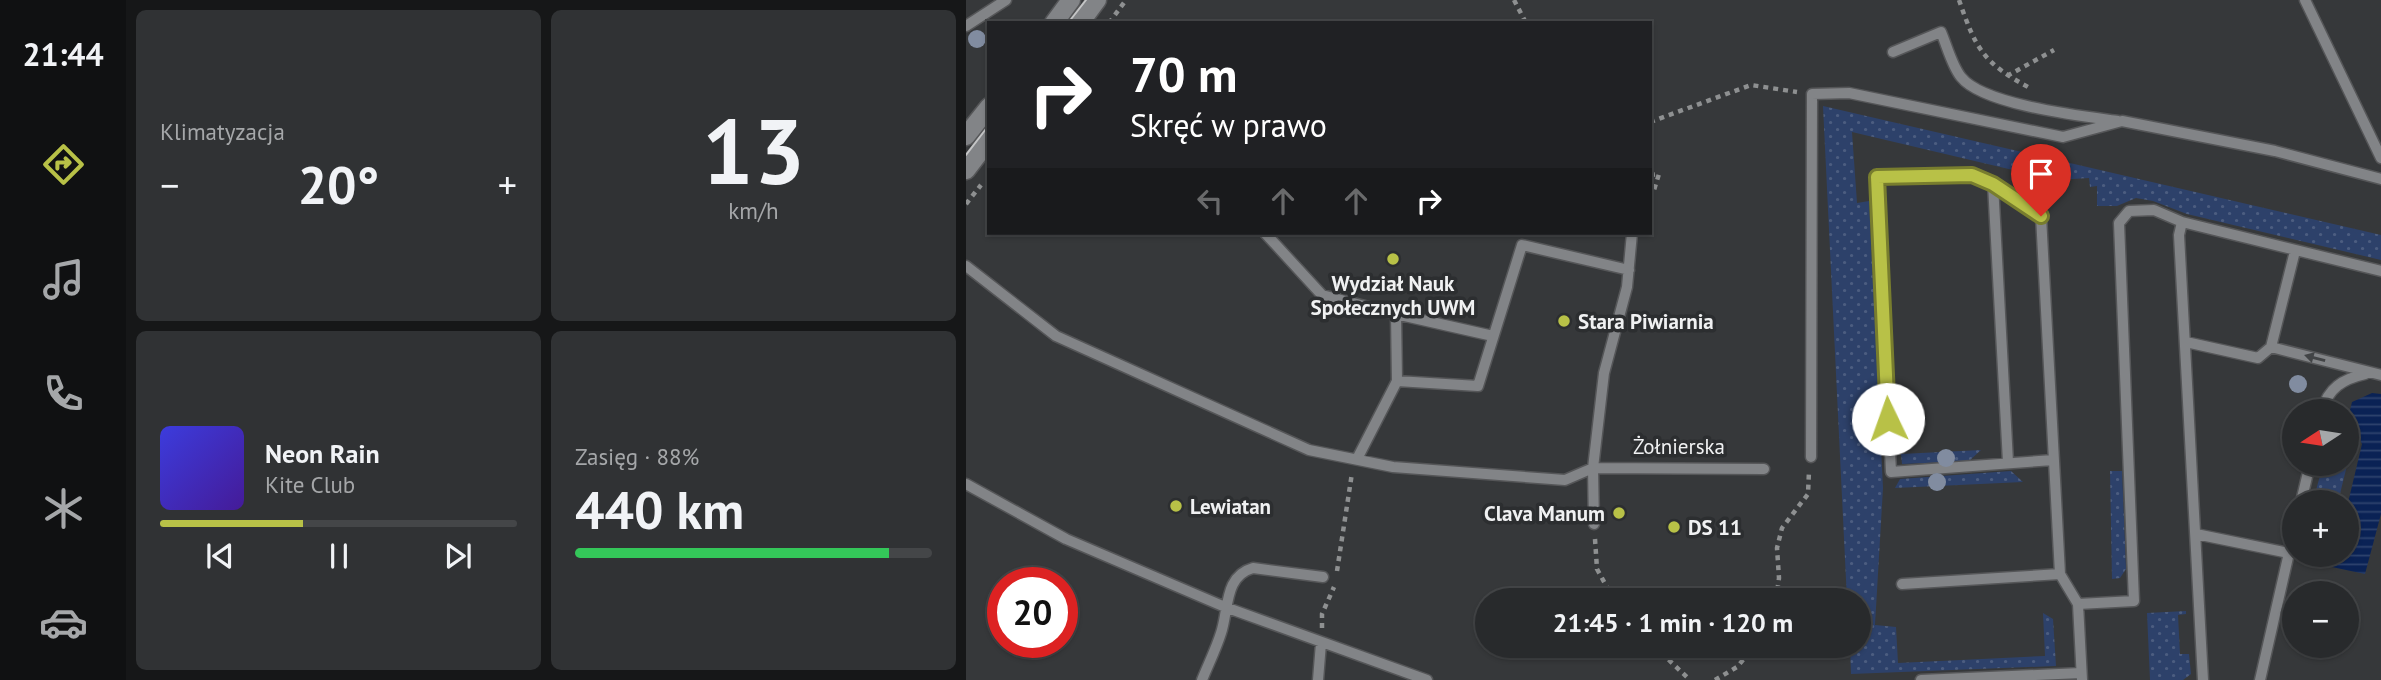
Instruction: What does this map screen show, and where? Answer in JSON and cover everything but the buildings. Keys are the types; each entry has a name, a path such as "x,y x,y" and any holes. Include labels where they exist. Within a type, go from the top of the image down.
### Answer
{"street":[{"path":"1056,21 1072,0"},
{"path":"1081,21 1097,0"},
{"path":"966,136 987,110"},
{"path":"966,170 987,144"}],"lane":[{"path":"966,26 1006,0"},
{"path":"2305,0 2381,158"},
{"path":"1893,52 1941,32 1961,77 1982,93 2050,111 2122,121 2275,152 2381,179"},
{"path":"1811,457 1812,94 1849,93 2063,137 2122,121"},
{"path":"1921,680 2082,676 2078,604 2060,574 2041,216 1993,184 1972,175 1877,177 1891,472 2053,460"},
{"path":"1993,184 2008,462"},
{"path":"2078,604 2134,601 2119,223 2129,211 2154,210 2182,222 2381,271"},
{"path":"2182,222 2179,235 2203,680"},
{"path":"1267,235 1322,295 1493,336"},
{"path":"1397,381 1478,386 1524,235"},
{"path":"1594,524 1594,468 1604,373 1629,270 1632,235"},
{"path":"1522,245 1629,270"},
{"path":"2186,342 2258,358 2271,347 2295,251"},
{"path":"966,266 1056,336 1308,450 1393,467 1565,480 1594,468"},
{"path":"1357,459 1397,381 1396,314"},
{"path":"2271,347 2381,376"},
{"path":"2325,399 2343,379 2370,373"},
{"name":"Żołnierska","path":"1594,468 1764,469"},
{"path":"966,484 1066,539 1226,607 1427,680"},
{"path":"2196,534 2282,552"},
{"path":"2260,680 2286,567"},
{"path":"1202,680 1222,632 1234,580 1242,571 1253,568 1323,577"},
{"path":"1902,584 2060,574"},
{"path":"1318,680 1321,643"}],"path":[{"path":"1110,21 1126,0"},
{"path":"1514,0 1525,21"},
{"path":"2007,76 2054,50"},
{"path":"1652,121 1751,85 1812,94"},
{"path":"1652,175 1659,174 1652,190"},
{"path":"966,204 987,178"},
{"path":"1778,588 1777,548 1782,528 1808,494 1811,457"},
{"path":"1338,562 1348,483"},
{"path":"1595,538 1597,569 1607,588"},
{"path":"1322,614 1335,584"},
{"path":"1667,658 1690,680"},
{"path":"1715,680 1737,667 1745,658"}],"shaded area":[{"path":"1823,106 2381,235 2381,260 2187,214 2153,201 2136,198 2117,206 2097,206 2097,186 2090,187 2089,178 2055,180 1852,132 1857,203 1869,201 1883,488 1875,625 1896,627 1898,663 2045,656 2043,613 2053,619 2056,666 1851,674 1850,658 1871,658 1871,588 1846,588"},
{"path":"2372,393 2381,394 2381,514 2365,574 2332,567 2359,567 2359,490 2351,490 2354,476 2359,476 2362,444 2359,438 2359,399"},
{"path":"1981,450 1969,461 1902,464 1901,454"},
{"path":"2011,471 2023,482 1895,488 1900,479"},
{"path":"2110,471 2122,471 2126,569 2120,578 2112,579"},
{"path":"2320,476 2344,476 2341,490 2316,490"},
{"path":"2186,611 2186,614 2178,615 2180,654 2189,654 2191,674 2183,680 2150,680 2147,613"}],"tram line":[{"path":"1070,21 1086,0"},
{"path":"966,155 987,128"}],"place":[{"name":"Wydział Nauk Społecznych UWM","path":"1393,259"},
{"name":"Stara Piwiarnia","path":"1564,321"},
{"name":"Lewiatan","path":"1176,506"},
{"name":"Clava Manum","path":"1619,513"},
{"name":"DS 11","path":"1674,527"}],"route":[{"path":"1888,419 1877,177 1972,175 1993,184 2041,216"}]}
